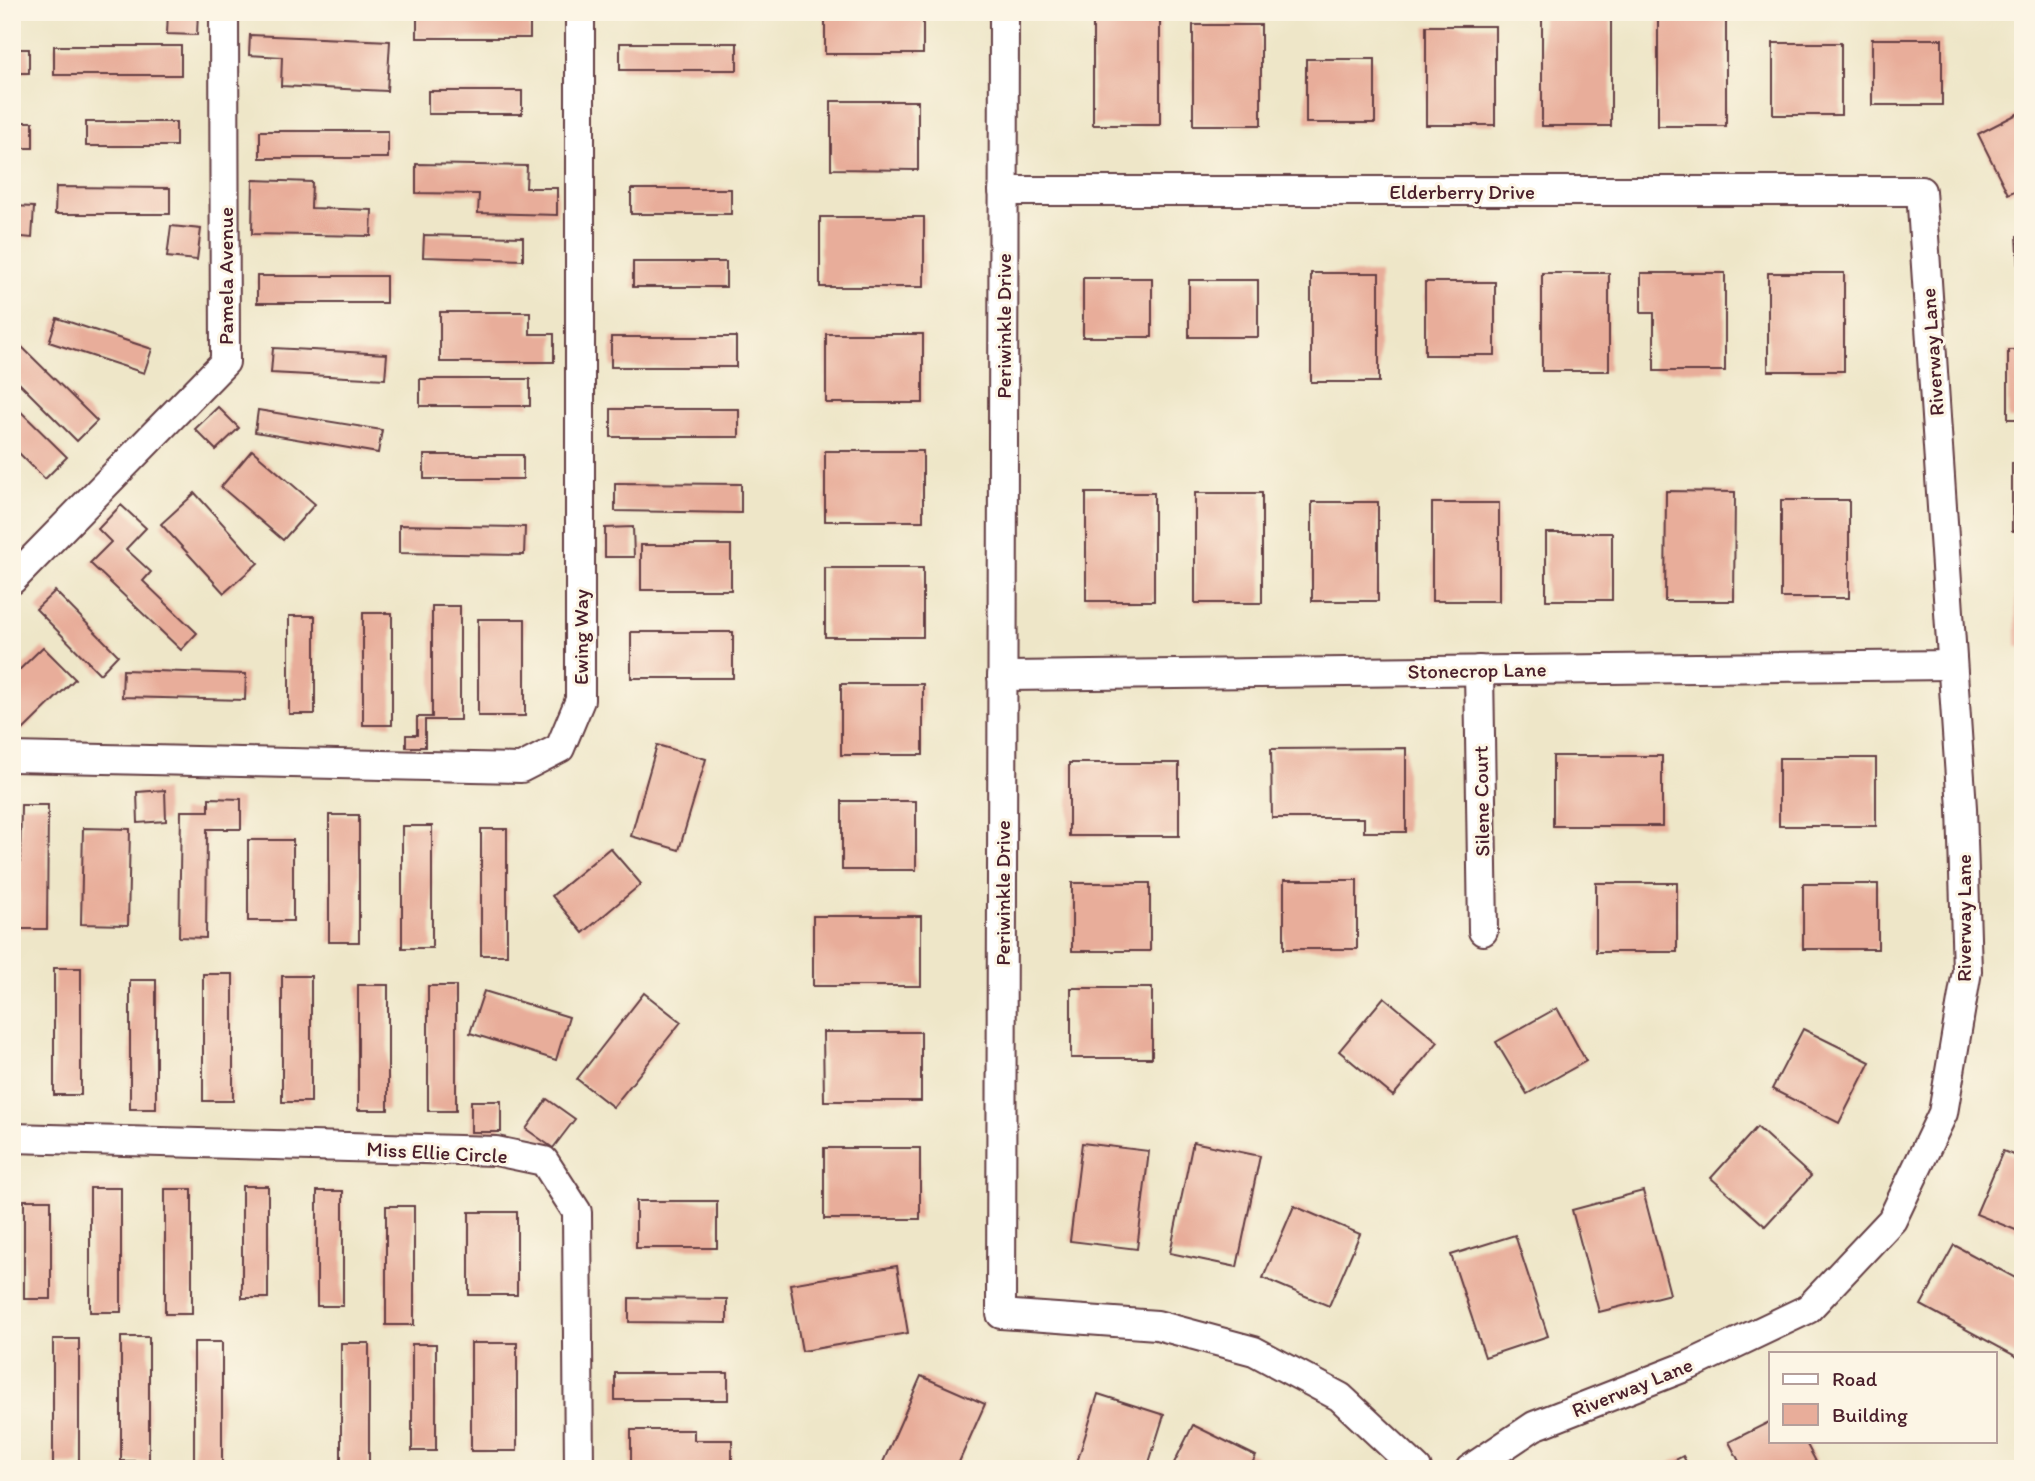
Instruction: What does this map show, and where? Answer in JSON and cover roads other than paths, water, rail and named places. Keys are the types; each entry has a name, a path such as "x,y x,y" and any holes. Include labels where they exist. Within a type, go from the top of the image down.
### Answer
{"street":[{"name":"Pamela Avenue","path":"12,580 225,362 224,12"},
{"name":"Ewing Way","path":"12,757 521,768 560,747 580,700 580,12"},
{"name":"Periwinkle Drive","path":"1004,12 1001,1314 1157,1325 1254,1351 1340,1397 1416,1469"},
{"name":"Elderberry Drive","path":"1003,191 1921,191"},
{"name":"Riverway Lane","path":"1470,1469 1534,1426 1690,1364 1808,1308 1892,1220 1943,1113 1967,971 1962,808 1921,191"},
{"name":"Stonecrop Lane","path":"1002,676 1952,665"},
{"name":"Silene Court","path":"1479,670 1483,931"},
{"name":"Miss Ellie Circle","path":"12,1138 495,1151 544,1161 577,1212 579,1469"}]}
